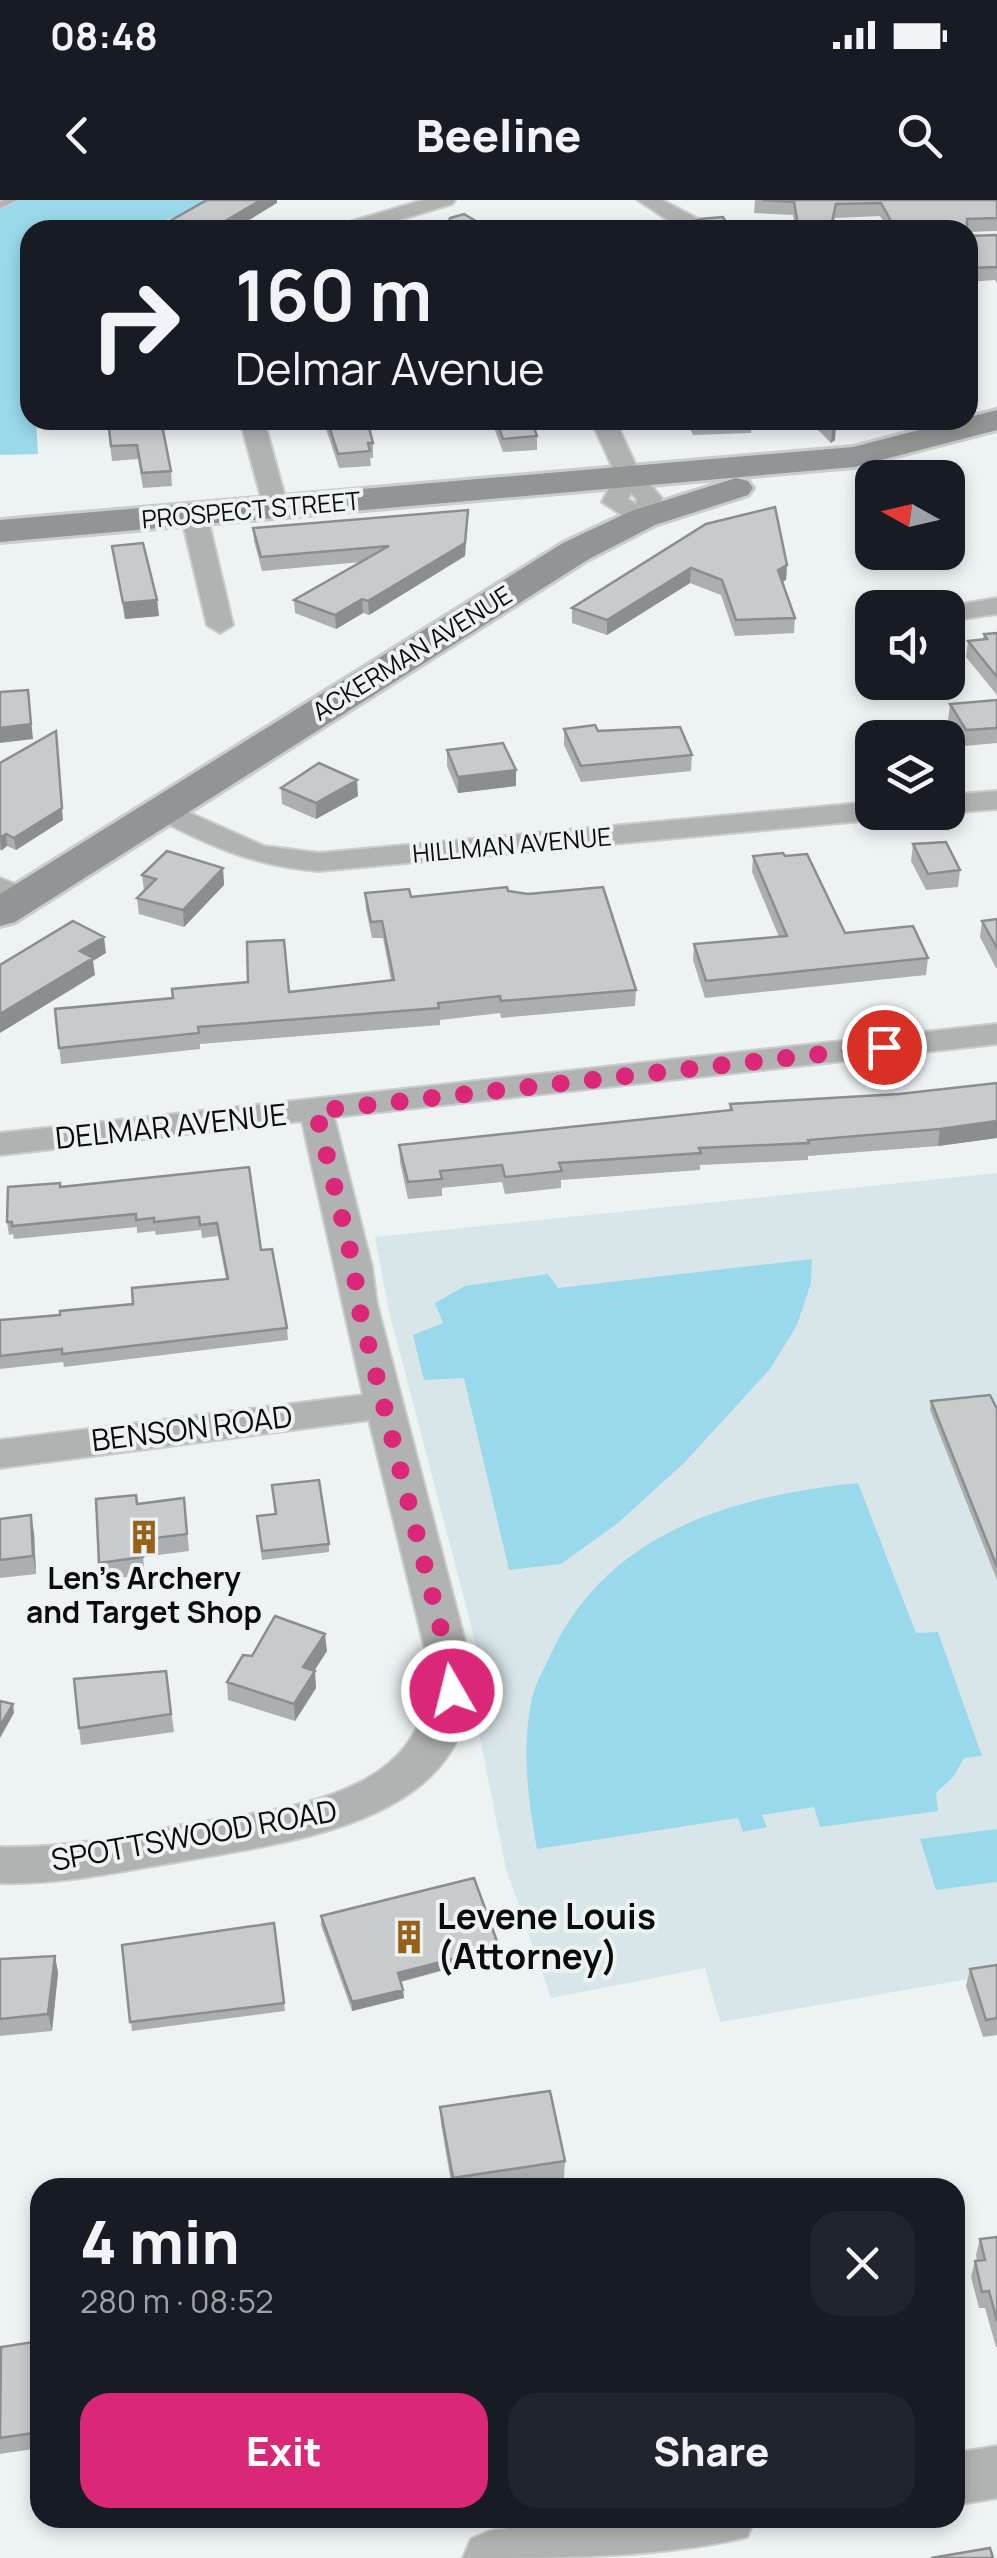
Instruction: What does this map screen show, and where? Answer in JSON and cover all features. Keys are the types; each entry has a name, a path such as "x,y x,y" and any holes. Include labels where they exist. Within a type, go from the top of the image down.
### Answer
{"main road":[{"name":"PROSPECT STREET","path":"0,531 854,457 958,430"},
{"name":"ACKERMAN AVENUE","path":"8,899 163,810 576,551 643,518 710,495 854,457"},
{"name":"PROSPECT STREET","path":"502,489 566,497 643,518"}],"street":[{"path":"377,220 445,200"},
{"path":"648,200 681,220"},
{"path":"255,430 276,508"},
{"path":"608,430 628,475 614,502 643,518"},
{"path":"194,515 220,625"},
{"path":"965,611 997,606"},
{"path":"965,803 997,800"},
{"name":"HILLMAN AVENUE","path":"163,810 236,850 262,858 320,862 855,813"},
{"name":"DELMAR AVENUE","path":"0,1144 997,1034"},
{"name":"SPOTTSWOOD ROAD","path":"0,1865 72,1861 323,1819 363,1804 396,1784 422,1758 439,1732 452,1691 446,1649 316,1111"},
{"name":"BENSON ROAD","path":"0,1454 384,1405"},
{"path":"965,2477 997,2472"},
{"path":"490,2558 668,2528"}],"lane":[{"path":"0,205 12,200"}],"shaded area":[{"path":"0,200 226,200 165,220 20,220 20,430 37,430 38,454 0,455"},
{"path":"997,1173 997,1974 720,2022 705,1968 551,1998 506,1869 475,1713 479,1656 389,1311 375,1237"},
{"path":"812,1259 811,1283 797,1325 770,1369 685,1462 618,1523 561,1564 509,1570 464,1378 424,1380 413,1335 443,1323 435,1303 465,1286 548,1274 558,1288"},
{"path":"858,1483 916,1633 938,1632 982,1756 964,1758 954,1776 936,1793 938,1811 820,1827 814,1807 762,1815 767,1827 743,1832 738,1818 537,1849 526,1755 532,1698 574,1613 604,1578 639,1550 720,1511 765,1498"},
{"path":"997,1829 997,1882 936,1890 920,1839"}],"building":[{"path":"207,200 261,200 227,220 172,220"},
{"path":"762,200 997,200 997,218 890,220 881,203 836,204 832,220 797,220 794,202"},
{"path":"464,214 474,220 450,220"},
{"path":"997,235 997,267 978,268 978,236"},
{"path":"109,430 163,430 171,471 142,473 137,445 111,446"},
{"path":"330,430 370,430 373,443 368,443 370,451 338,454"},
{"path":"500,430 535,430 537,436 503,439"},
{"path":"775,507 787,565 778,570 795,618 736,620 722,580 691,568 607,620 572,608 706,524"},
{"path":"468,510 465,543 368,601 362,599 335,615 294,600 389,546 261,557 253,528"},
{"path":"143,543 157,600 123,603 112,546"},
{"path":"997,633 997,677 968,641 987,639 984,634"},
{"path":"28,690 31,724 0,728 0,692"},
{"path":"997,700 997,728 966,730 965,720 960,720 950,704"},
{"path":"595,725 598,731 680,727 692,755 581,766 564,729"},
{"path":"56,731 62,808 14,838 6,834 0,838 0,763"},
{"path":"503,743 516,770 458,777 447,750"},
{"path":"319,763 357,780 316,803 281,788"},
{"path":"946,842 960,870 928,874 913,844"},
{"path":"167,851 223,868 183,910 137,898 156,879 142,875"},
{"path":"807,854 845,933 913,926 928,958 706,981 694,944 787,936 753,856"},
{"path":"507,887 508,891 528,894 603,887 636,990 501,1001 500,996 438,1003 439,1008 198,1027 199,1033 59,1048 55,1009 173,998 172,989 248,982 247,942 284,940 289,992 394,980 382,921 371,922 365,893 409,889 411,897"},
{"path":"997,919 997,948 982,921"},
{"path":"73,921 104,937 80,951 93,958 0,1014 0,965"},
{"path":"997,1083 997,1121 808,1140 809,1143 699,1148 701,1153 559,1163 562,1171 505,1177 502,1165 440,1171 442,1179 408,1182 399,1145 732,1110 730,1104 899,1094"},
{"path":"249,1167 261,1250 272,1249 287,1328 62,1354 62,1349 0,1356 0,1320 133,1304 132,1288 228,1279 217,1223 200,1225 199,1217 136,1220 136,1214 12,1226 12,1222 7,1222 8,1187 60,1183 60,1187"},
{"path":"990,1395 997,1409 997,1567 931,1401"},
{"path":"319,1480 329,1544 262,1551 257,1516 276,1514 272,1485"},
{"name":"Len's Archery and Target Shop","path":"136,1495 137,1504 184,1498 187,1534 140,1540 143,1557 99,1563 96,1499"},
{"path":"31,1515 33,1556 0,1560 0,1519"},
{"path":"275,1616 325,1634 303,1667 315,1671 294,1704 227,1682 243,1655 252,1656"},
{"path":"166,1671 171,1714 79,1728 74,1679"},
{"path":"0,1701 13,1704 0,1726"},
{"name":"Levene Louis (Attorney)","path":"474,1878 499,1947 398,1973 403,1990 352,2002 321,1916"},
{"path":"274,1923 284,2003 130,2022 122,1945"},
{"path":"55,1956 48,2014 0,2019 0,1959"},
{"path":"997,1965 997,2018 986,2020 970,1969"},
{"path":"550,2091 565,2161 453,2178 440,2107"},
{"path":"997,2237 997,2321 989,2291 982,2292 975,2261 985,2260 980,2239"},
{"path":"30,2343 30,2434 0,2438 1,2347"},
{"path":"990,2548 993,2558 931,2558"}],"place":[{"name":"Len's Archery and Target Shop","path":"144,1537"},
{"name":"Levene Louis (Attorney)","path":"409,1937"}],"route":[{"path":"452,1691 446,1649 358,1304 354,1267 316,1111 884,1047"}]}
